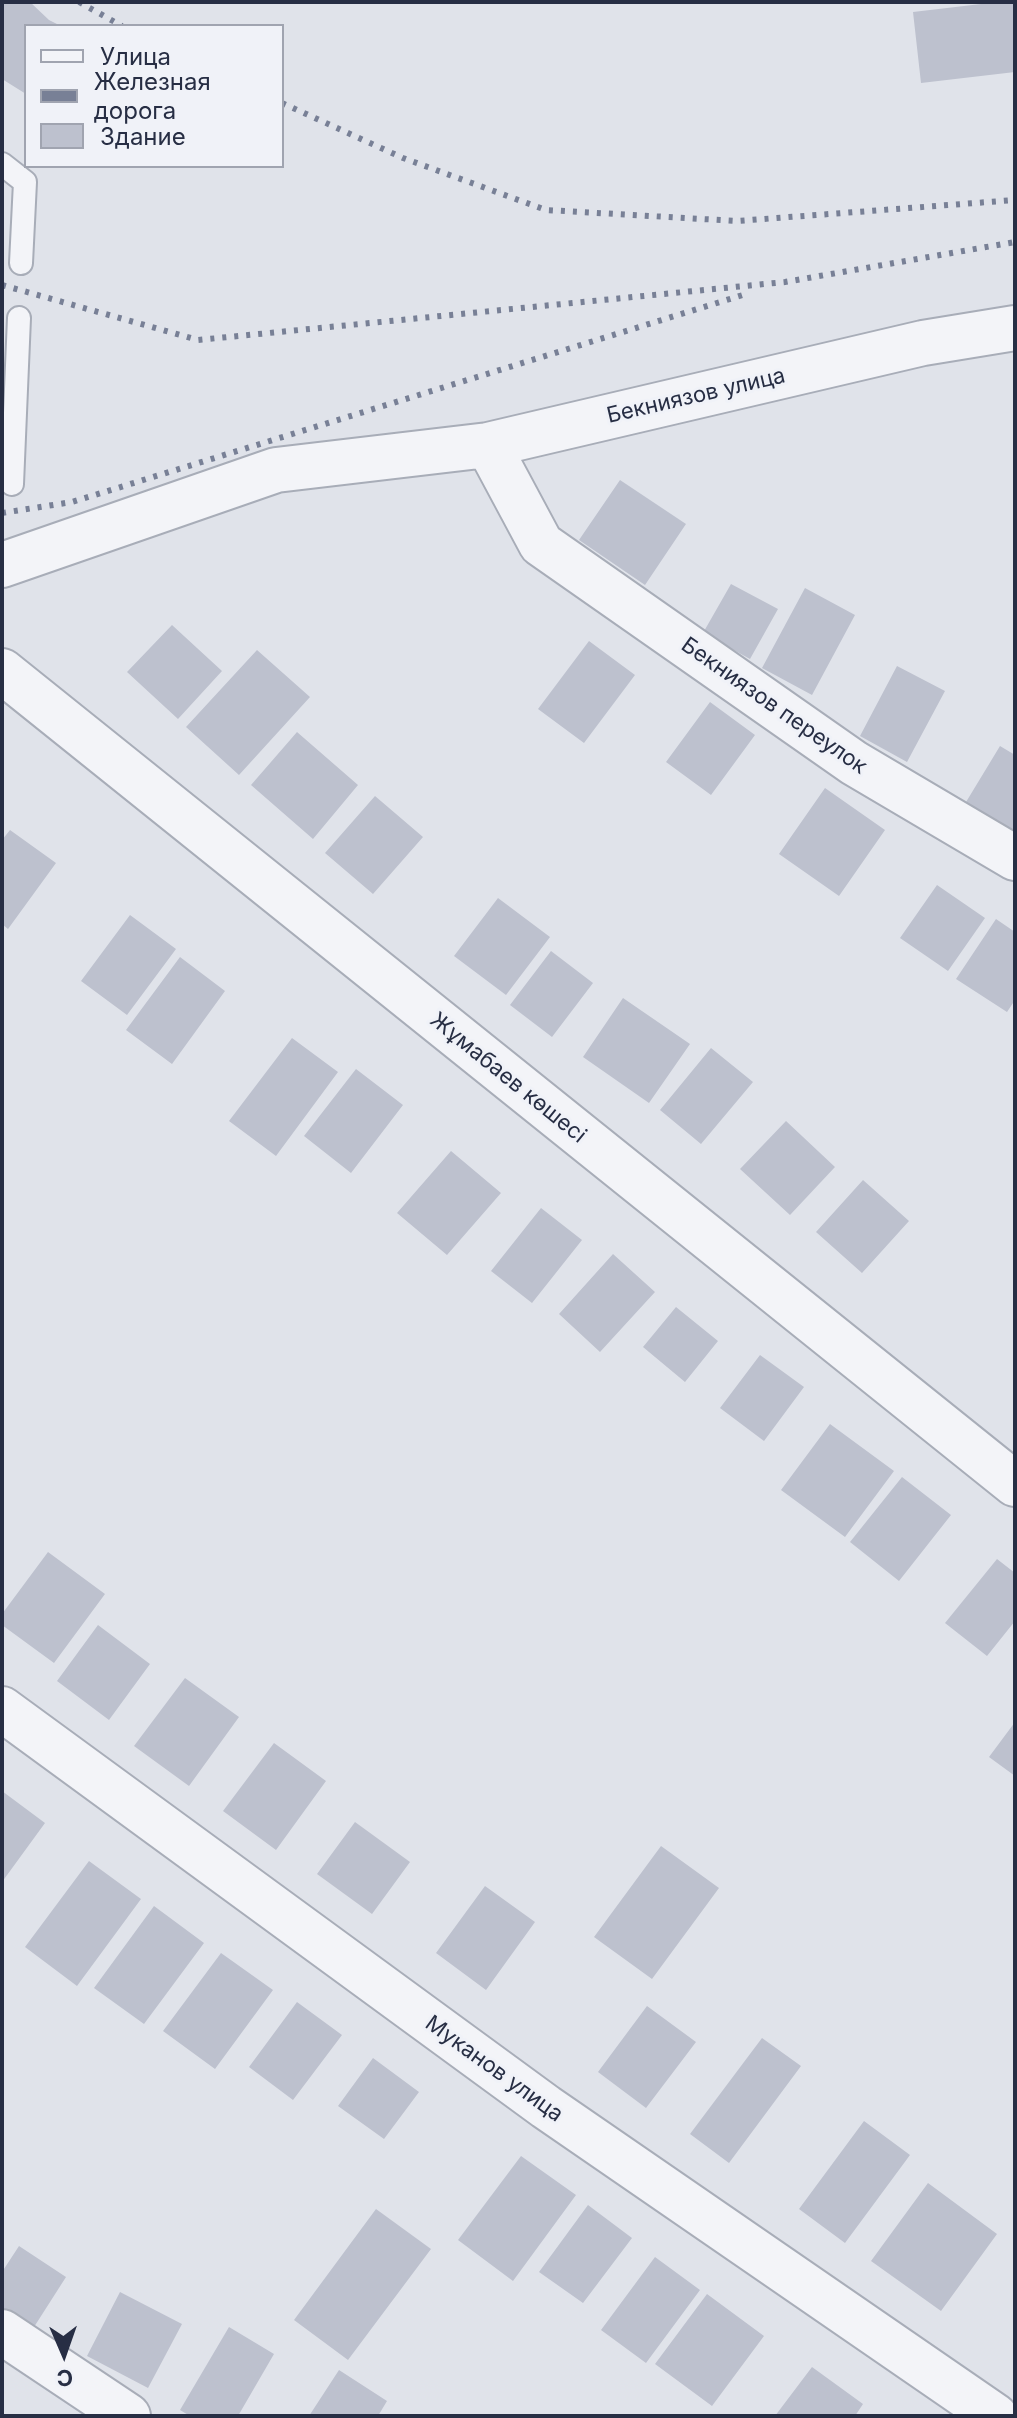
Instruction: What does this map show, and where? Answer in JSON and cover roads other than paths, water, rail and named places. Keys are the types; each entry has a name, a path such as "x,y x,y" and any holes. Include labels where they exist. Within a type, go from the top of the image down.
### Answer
{"street":[{"name":"Бекниязов улица","path":"7,555 276,470 488,445 923,343 1015,328"},
{"name":"Бекниязов переулок","path":"488,445 541,544 854,763 1015,858"},
{"name":"Жұмабаев көшесі","path":"2,671 1015,1484"},
{"name":"Муканов улица","path":"2,1709 546,2107 995,2416"},
{"path":"2,2332 128,2416"}],"lane":[{"path":"2,164 25,182 21,263"},
{"path":"12,484 19,318"}],"railway":[{"path":"79,2 118,24"},
{"path":"284,104 403,158 546,210 737,221 1015,200"},
{"path":"2,285 198,340 785,282 1015,242"},
{"path":"2,513 72,502 746,294"}]}
